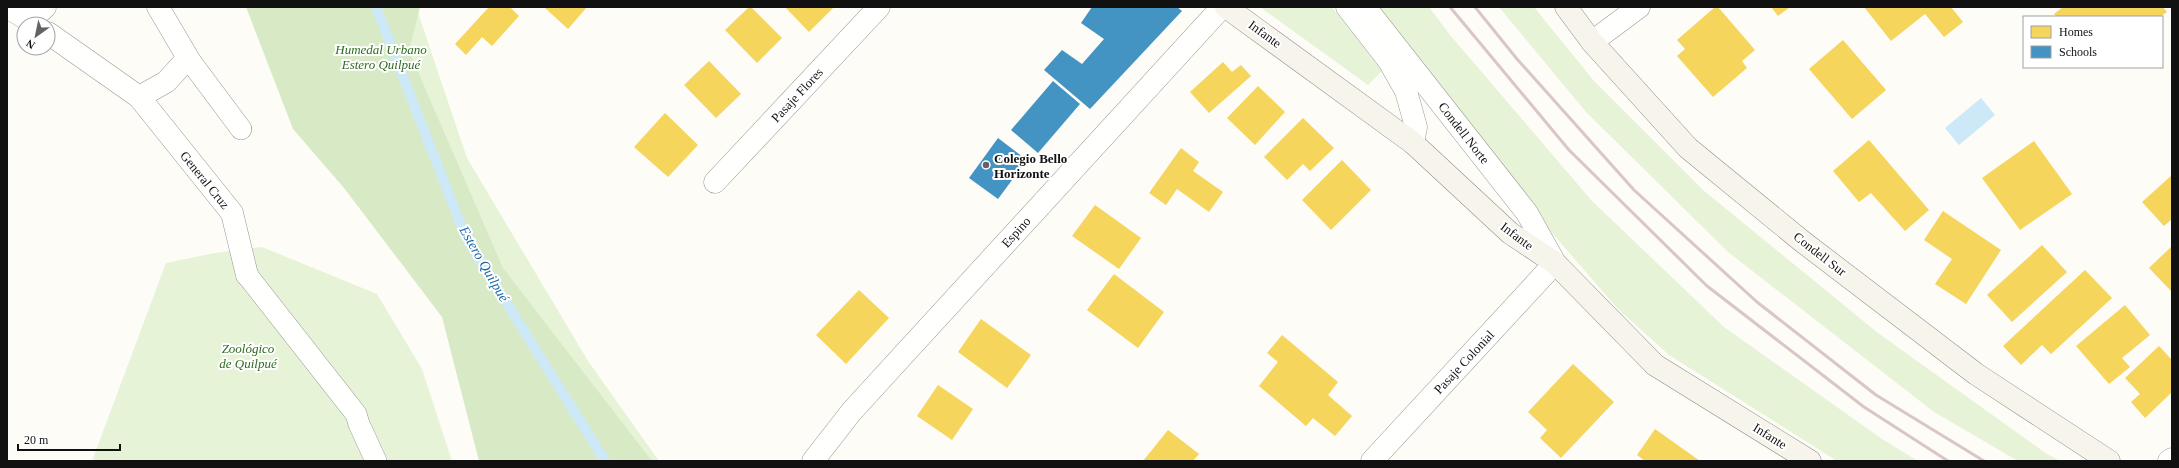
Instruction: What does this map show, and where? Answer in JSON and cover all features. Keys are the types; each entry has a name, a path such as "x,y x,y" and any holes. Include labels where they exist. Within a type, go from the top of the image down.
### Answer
{"street":[{"path":"7,7 33,16"},
{"path":"139,97 166,82 188,58 158,7"},
{"name":"Pasaje Flores","path":"715,182 879,7"},
{"name":"Espino","path":"813,461 852,411 1222,7"},
{"name":"Infante","path":"1226,7 1413,143 1510,233 1555,263 1655,365 1810,461"},
{"path":"1347,7 1389,62 1406,91 1416,127 1413,143"},
{"name":"Condell Norte","path":"1365,7 1527,213 1555,263"},
{"name":"Condell Sur","path":"1566,7 1592,42 1688,148 1803,242 1976,374 2109,461"},
{"path":"1592,42 1639,7"},
{"name":"General Cruz","path":"56,39 139,97 232,213 247,275"},
{"name":"Pasaje Colonial","path":"1372,461 1555,263"}],"lane":[{"path":"188,58 241,129"},
{"path":"247,275 356,414 376,461"}],"green space":[{"name":"Humedal Urbano Estero Quilpué","path":"246,7 420,7 409,51 503,268 652,461 479,461 442,317 344,188 293,129"},
{"name":"Humedal Urbano Estero Quilpué","path":"416,7 467,158 588,361 659,461 540,461 333,67"},
{"path":"1260,7 1332,7 1382,71 1368,85"},
{"path":"1377,7 1429,7 1450,35 1592,201 1724,327 1882,439 1918,461 1837,461 1669,355 1617,308 1534,212"},
{"path":"1499,7 1534,7 1594,81 1703,190 1878,333 2047,454 2060,461 2018,461 1934,412 1728,252 1586,112"},
{"name":"Zoológico de Quilpué","path":"262,247 377,294 422,369 452,461 92,461 166,263 215,253"}],"water":[{"path":"1981,98 1995,115 1959,145 1945,128"}],"building: Homes":[{"path":"489,7 510,7 519,16 492,46 482,37 466,55 455,44"},
{"path":"544,7 587,7 568,29"},
{"path":"749,7 751,7 782,38 757,63 725,30"},
{"path":"785,7 834,7 809,32"},
{"path":"1715,7 1718,7 1755,50 1742,61 1747,68 1713,97 1677,56 1685,49 1677,40"},
{"path":"1771,7 1790,7 1778,16"},
{"path":"1864,7 1951,7 1963,22 1944,37 1925,14 1891,41"},
{"path":"2063,7 2163,7 2167,12 2161,16 2056,16 2054,14"},
{"path":"1843,40 1886,90 1852,119 1809,69"},
{"path":"709,61 741,94 716,118 684,85"},
{"path":"1223,62 1232,72 1241,65 1251,76 1209,113 1190,92"},
{"path":"1258,86 1285,112 1255,145 1227,118"},
{"path":"665,113 698,145 668,177 634,147"},
{"path":"1303,118 1334,148 1310,171 1303,164 1287,180 1264,157"},
{"path":"1869,140 1929,210 1905,231 1871,193 1859,202 1833,171"},
{"path":"2034,141 2072,194 2020,230 1982,178"},
{"path":"1181,148 1199,162 1193,171 1223,192 1209,212 1177,189 1166,205 1149,193"},
{"path":"1342,160 1371,190 1331,230 1302,200"},
{"path":"2172,175 2172,219 2164,226 2142,202"},
{"path":"1095,205 1141,238 1119,269 1072,236"},
{"path":"1943,211 2001,250 1966,304 1935,284 1952,259 1924,240"},
{"path":"2042,245 2067,272 2012,322 1987,295"},
{"path":"2172,246 2172,292 2149,268"},
{"path":"2085,270 2112,298 2051,354 2042,345 2021,365 2003,346"},
{"path":"1114,274 1164,312 1138,348 1087,310"},
{"path":"859,290 889,318 846,364 816,335"},
{"path":"2125,305 2150,335 2122,358 2130,367 2109,384 2076,346"},
{"path":"981,319 1031,355 1007,388 958,352"},
{"path":"1282,335 1338,382 1328,395 1352,416 1335,436 1313,418 1306,426 1259,386 1278,362 1267,353"},
{"path":"2159,346 2172,360 2172,392 2145,418 2131,402 2140,394 2125,378"},
{"path":"1573,364 1614,402 1561,458 1540,438 1547,430 1528,412"},
{"path":"938,385 973,409 952,440 917,416"},
{"path":"1655,429 1700,461 1645,461 1637,455"},
{"path":"1168,430 1199,454 1193,461 1143,461"}],"building: Schools":[{"path":"1092,7 1177,7 1182,11 1090,109 1044,70 1062,50 1082,64 1104,39 1081,23"},
{"path":"1053,81 1080,104 1038,153 1011,130"},
{"path":"998,138 1027,160 998,199 969,178"}],"waterway":[{"name":"Estero Quilpué","path":"376,7 465,236 605,461"}],"railway":[{"path":"1450,7 1569,150 1707,286 1864,407 1948,461"},
{"path":"1475,7 1517,59 1634,190 1757,302 1876,395 1984,461"}],"place":[{"name":"Colegio Bello Horizonte","path":"986,165"}]}
